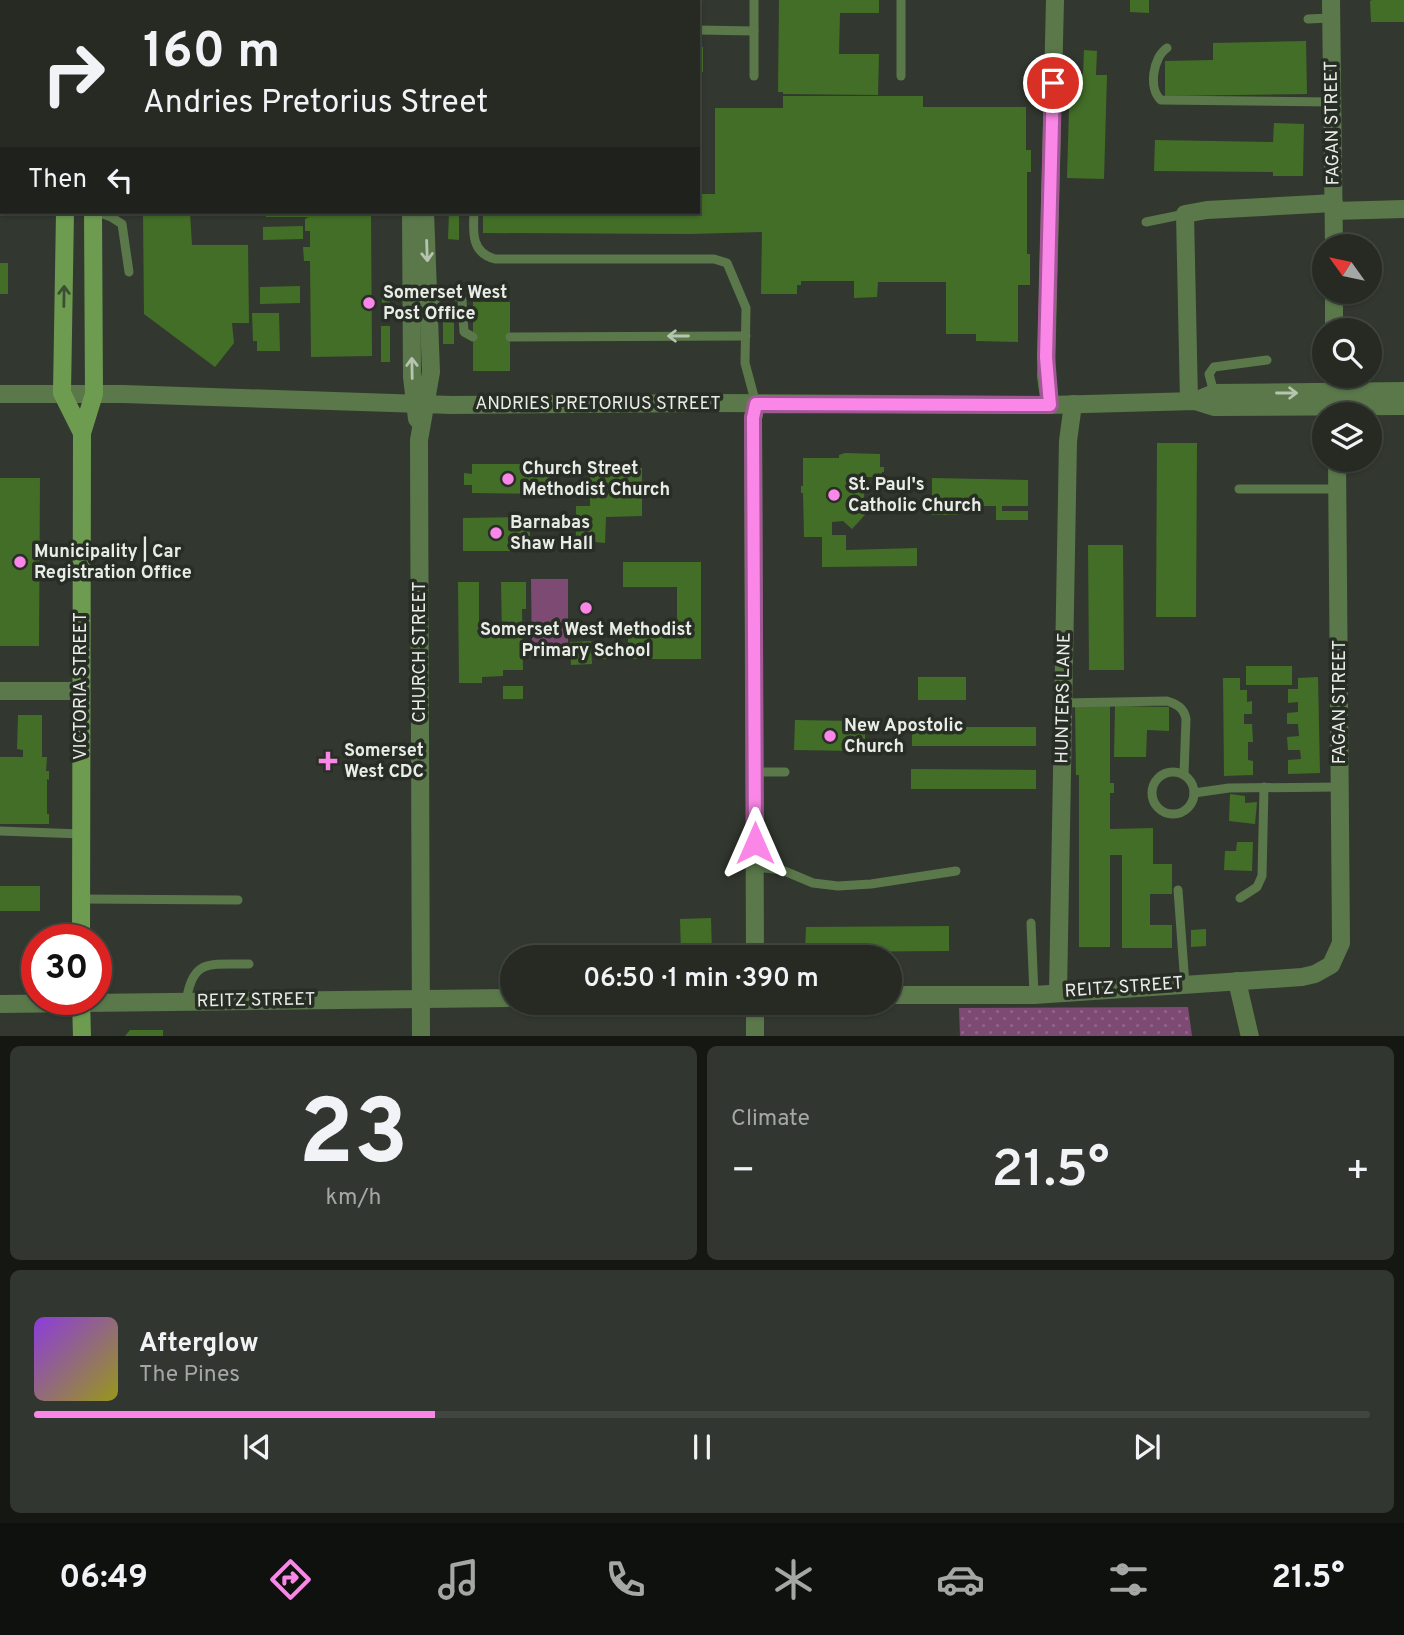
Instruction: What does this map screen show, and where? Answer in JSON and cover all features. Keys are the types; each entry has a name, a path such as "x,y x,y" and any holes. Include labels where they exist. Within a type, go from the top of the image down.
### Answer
{"main road":[{"name":"VICTORIA STREET","path":"65,214 62,393 82,433"},
{"name":"VICTORIA STREET","path":"81,924 82,433 94,394 95,214"},
{"path":"81,1015 82,1036"}],"street":[{"path":"1050,405 1046,357 1055,0"},
{"name":"FAGAN STREET","path":"1331,9 1334,234"},
{"path":"1192,401 1190,213 1334,207 1404,209"},
{"name":"CHURCH STREET","path":"411,214 411,377 420,403"},
{"name":"CHURCH STREET","path":"421,1036 419,436 420,403 431,372 425,214"},
{"name":"ANDRIES PRETORIUS STREET","path":"0,394 62,393 420,403 1050,405 1192,401 1214,407 1404,391"},
{"name":"ANDRIES PRETORIUS STREET","path":"1192,401 1214,393 1334,398 1404,406"},
{"path":"755,945 753,418 756,404"},
{"name":"HUNTERS LANE","path":"1058,993 1068,441 1073,404"},
{"name":"FAGAN STREET","path":"1338,472 1341,943"},
{"path":"0,691 80,691"},
{"name":"REITZ STREET","path":"902,995 1034,995 1315,974 1331,965 1341,943"},
{"path":"1237,981 1250,1036"},
{"name":"REITZ STREET","path":"112,1002 500,998"},
{"name":"REITZ STREET","path":"0,1004 21,1003"},
{"path":"755,1015 755,1036"}],"lane":[{"path":"754,0 754,76"},
{"path":"901,0 901,76"},
{"path":"1308,19 1331,9"},
{"path":"700,30 754,31"},
{"path":"1167,48 1159,54 1156,63 1154,91 1161,100 1332,102"},
{"path":"1146,222 1190,213"},
{"path":"101,214 122,224 129,272"},
{"path":"474,214 476,246 484,254 495,258 723,261 732,270 746,308 745,363 756,404"},
{"path":"429,309 438,297 459,297 462,300 464,331 472,337"},
{"path":"510,337 746,336"},
{"path":"1214,393 1209,374 1213,367 1267,360"},
{"path":"1239,489 1339,489"},
{"path":"1064,703 1167,701 1178,706 1186,719 1184,774"},
{"path":"1169,771 1184,774 1194,793 1189,807 1184,811 1169,814 1156,807 1151,793 1156,779 1169,771"},
{"path":"755,772 785,772"},
{"path":"1194,793 1264,787 1340,786"},
{"path":"1240,898 1257,887 1262,876 1264,787"},
{"path":"0,831 81,834"},
{"path":"755,867 782,870 813,883 838,886 956,871"},
{"path":"1178,890 1185,985"},
{"path":"81,900 238,900"},
{"path":"1031,923 1034,995"},
{"path":"186,1003 188,986 197,970 204,966 249,964"}],"shaded area":[{"path":"531,579 568,579 568,659 532,659"},
{"path":"1188,1007 1192,1036 960,1036 959,1008"}],"building":[{"path":"779,0 879,0 879,13 840,13 839,54 879,54 878,95 778,92"},
{"path":"1130,0 1149,0 1149,13 1130,12"},
{"path":"1372,0 1404,0 1404,22 1371,22"},
{"path":"1306,41 1307,94 1165,96 1165,61 1213,60 1213,43"},
{"path":"700,47 703,47 703,72 700,72"},
{"path":"1084,50 1097,51 1096,75 1107,75 1104,179 1067,178 1070,74 1083,74"},
{"path":"783,96 923,96 923,107 1026,107 1026,150 1031,150 1031,172 1027,172 1027,254 1030,254 1030,285 1018,285 1018,342 976,341 976,334 946,334 946,282 878,282 877,297 854,298 854,281 801,281 801,285 797,285 797,294 761,294 762,232 483,233 483,214 700,214 700,194 715,194 715,108 783,108"},
{"path":"1274,123 1304,124 1303,176 1273,176 1273,172 1154,171 1155,140 1273,142"},
{"path":"143,214 190,214 192,245 248,245 249,323 232,323 234,343 215,367 144,314"},
{"path":"266,214 371,214 372,356 311,357 310,261 304,261 303,247 310,247 310,231 305,231 305,219 309,217 266,217"},
{"path":"449,214 459,214 459,240 448,239"},
{"path":"303,226 303,239 263,240 263,227"},
{"path":"0,263 8,263 8,294 0,294"},
{"path":"300,286 300,303 260,304 260,287"},
{"path":"382,289 390,289 390,317 382,317"},
{"path":"473,302 510,302 510,371 473,371"},
{"path":"252,313 279,313 280,351 257,351 257,341 253,341"},
{"path":"443,314 454,314 454,344 443,344"},
{"path":"381,326 390,326 390,362 381,362"},
{"path":"1157,443 1197,443 1196,617 1156,617"},
{"name":"St. Paul's Catholic Church","path":"880,454 880,467 884,467 884,472 882,477 865,477 864,498 873,506 852,529 843,521 832,522 832,535 846,535 846,550 917,548 917,566 822,567 822,537 804,537 801,493 803,458 839,458 839,455"},
{"name":"Church Street Methodist Church","path":"472,464 551,464 551,494 472,493 472,485 464,485 464,473 472,474"},
{"path":"595,468 611,468 611,473 626,473 626,468 642,468 642,516 606,517 605,543 576,540 576,506 590,506 590,477 595,478"},
{"name":"Municipality | Car Registration Office","path":"0,478 40,478 39,646 0,646"},
{"path":"932,478 1028,480 1028,506 1002,506 1002,511 1028,511 1028,520 996,520 996,506 958,506 958,515 932,515"},
{"name":"Barnabas Shaw Hall","path":"521,517 530,520 530,547 521,547 521,551 463,551 463,518"},
{"path":"1088,545 1123,545 1124,670 1089,670"},
{"path":"623,562 701,562 701,659 628,659 628,635 677,634 677,587 623,587"},
{"path":"458,582 479,582 479,635 502,635 501,582 526,582 526,609 522,609 523,670 503,670 503,676 482,677 482,683 459,683"},
{"path":"591,641 592,664 571,665 570,642"},
{"path":"598,649 622,649 622,659 598,659"},
{"path":"1246,666 1292,666 1292,685 1246,685"},
{"path":"918,677 966,677 966,700 918,700"},
{"path":"1318,677 1320,773 1288,774 1288,760 1301,759 1300,750 1288,750 1287,737 1299,736 1298,724 1287,724 1287,713 1298,712 1298,702 1288,703 1288,689 1298,689 1298,678"},
{"path":"1223,678 1240,678 1240,690 1247,690 1247,702 1252,701 1252,714 1244,714 1244,724 1252,724 1253,742 1248,742 1248,760 1253,761 1253,775 1224,776"},
{"path":"503,686 523,686 523,699 503,699"},
{"path":"1075,705 1110,705 1110,783 1114,783 1114,793 1110,793 1110,829 1153,828 1153,864 1172,864 1172,894 1150,894 1150,925 1172,925 1172,948 1122,948 1122,855 1110,855 1110,947 1079,947 1079,775 1076,775"},
{"path":"1115,706 1169,707 1169,731 1147,730 1146,757 1114,757"},
{"path":"18,715 42,715 42,757 47,757 46,771 49,771 49,824 0,824 0,757 23,757 23,750 17,749"},
{"name":"New Apostolic Church","path":"795,720 856,721 856,727 865,728 865,744 855,744 855,751 794,750"},
{"path":"912,727 1036,727 1036,746 912,746"},
{"path":"911,769 1036,770 1036,789 911,789"},
{"path":"1230,794 1245,796 1245,803 1257,802 1255,824 1229,821"},
{"path":"1237,842 1253,842 1252,871 1224,870 1225,851 1236,851"},
{"path":"0,886 40,886 40,911 0,911"},
{"path":"711,918 712,945 681,945 680,919"},
{"path":"949,926 949,951 902,951 902,945 805,945 806,927"},
{"path":"1206,929 1206,946 1191,947 1191,930"},
{"path":"130,1030 163,1030 163,1036 125,1036"}],"place":[{"name":"Somerset West Post Office","path":"369,303"},
{"name":"Church Street Methodist Church","path":"508,479"},
{"name":"St. Paul's Catholic Church","path":"834,495"},
{"name":"Barnabas Shaw Hall","path":"496,533"},
{"name":"Municipality | Car Registration Office","path":"20,562"},
{"name":"Somerset West Methodist Primary School","path":"586,608"},
{"name":"New Apostolic Church","path":"830,736"},
{"name":"Somerset West CDC","path":"328,761"}],"route":[{"path":"755,843 753,418 756,404 1050,405 1046,357 1053,83"}]}
